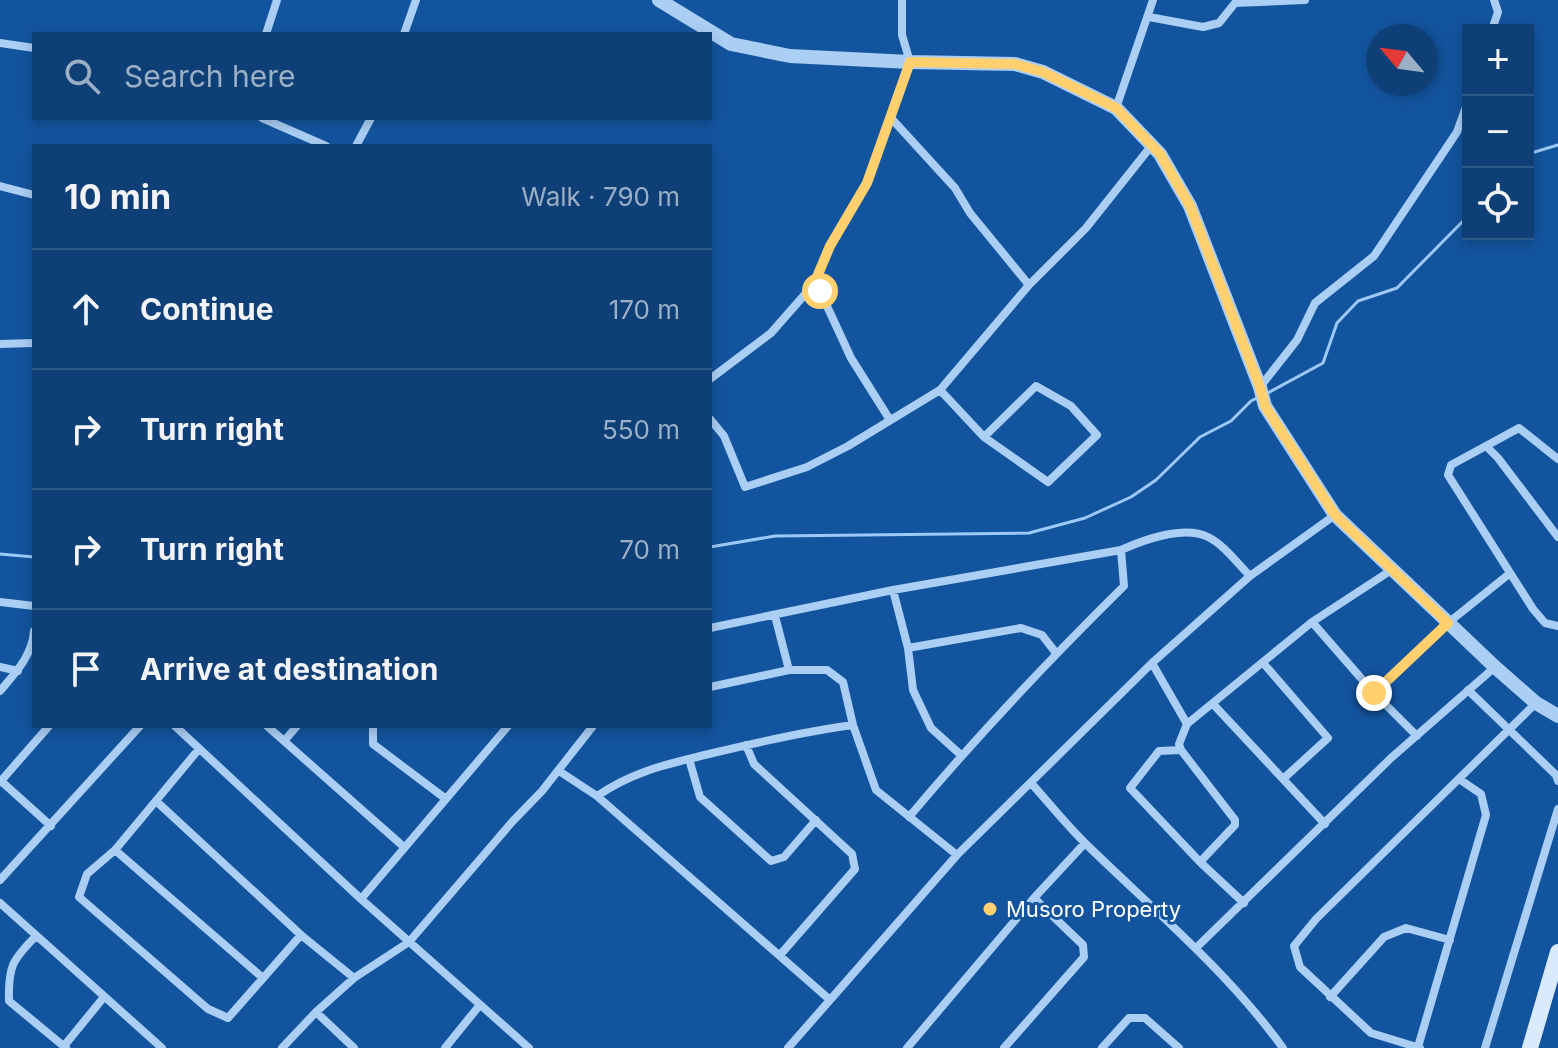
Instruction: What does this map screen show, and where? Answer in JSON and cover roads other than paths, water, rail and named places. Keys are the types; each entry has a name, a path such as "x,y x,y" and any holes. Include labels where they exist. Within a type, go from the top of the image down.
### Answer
{"main road":[{"path":"1530,1048 1558,952"}],"street":[{"path":"267,32 277,0"},
{"path":"405,32 416,0"},
{"path":"659,0 711,32"},
{"path":"712,377 771,333 814,284 830,246 867,183 910,62 902,35 902,0"},
{"path":"1116,108 1153,0"},
{"path":"1149,17 1203,27 1219,23 1235,3 1305,0"},
{"path":"1494,0 1498,12 1494,24"},
{"path":"712,32 731,44 790,56 1015,64 1043,72 1116,108 1152,145 1190,206 1265,406 1335,515 1495,667 1536,703 1558,716"},
{"path":"0,43 32,48"},
{"path":"891,118 955,188 970,213 1029,285"},
{"path":"1260,387 1297,340 1315,303 1374,256 1457,132 1462,118"},
{"path":"267,120 321,144"},
{"path":"357,144 370,120"},
{"path":"712,421 724,436 745,487 807,467 940,390 1029,285 1086,228 1152,145"},
{"path":"0,186 32,194"},
{"path":"814,284 851,358 890,420"},
{"path":"0,344 32,343"},
{"path":"940,390 984,437 1048,482 1097,435 1071,406 1036,386 984,437"},
{"path":"1558,459 1519,428 1451,465 1448,475 1509,574 1545,623 1558,626"},
{"path":"1486,446 1558,537"},
{"path":"788,1048 957,855 1152,663 1250,576 1335,515"},
{"path":"712,628 893,590 1121,550 1151,537 1197,533 1211,537 1250,576"},
{"path":"909,817 961,755 1056,653 1124,586 1121,550"},
{"path":"1200,862 1235,825 1235,820 1181,750 1179,744 1187,724 1312,622 1393,569"},
{"path":"1374,693 1448,623 1509,574"},
{"path":"893,590 908,648 913,690 931,728 961,755"},
{"path":"0,602 32,606"},
{"path":"775,616 789,670"},
{"path":"1312,622 1374,693 1417,736"},
{"path":"908,648 1021,628 1042,635 1056,653"},
{"path":"0,691 32,649"},
{"path":"1152,663 1187,724"},
{"path":"1264,664 1328,738 1283,779"},
{"path":"0,667 18,671"},
{"path":"1196,948 1391,758 1495,667"},
{"path":"712,687 789,670 827,670 843,682 853,725 876,790 957,855"},
{"path":"1468,690 1556,775 1558,781"},
{"path":"1459,779 1481,794 1486,815 1419,1048 1371,1033 1300,967 1294,946 1316,919 1536,703"},
{"path":"1213,704 1325,824"},
{"path":"597,796 648,768 853,725"},
{"path":"47,728 0,782 51,826"},
{"path":"0,880 138,728"},
{"path":"177,728 361,899 529,1048"},
{"path":"270,728 404,847"},
{"path":"285,740 295,728"},
{"path":"373,728 373,744 446,799"},
{"path":"361,899 506,728"},
{"path":"282,1048 354,978 409,942 559,771 591,728"},
{"path":"746,745 754,764 852,854 855,869 780,955"},
{"path":"199,749 115,850 87,874 79,897 208,1009 228,1018 301,935"},
{"path":"1181,750 1159,751 1130,788 1244,903"},
{"path":"689,759 700,797 771,861 784,857 816,820"},
{"path":"559,771 597,796 829,999"},
{"path":"1031,783 1085,843 1196,948 1283,1048"},
{"path":"156,801 301,935 354,978"},
{"path":"1485,1048 1558,809"},
{"path":"907,1048 1034,898 1085,843"},
{"path":"115,850 263,978"},
{"path":"1007,1047 1084,957 1083,945 1034,898"},
{"path":"0,903 162,1048"},
{"path":"1330,997 1384,937 1406,928 1450,940"},
{"path":"36,936 14,958 8,977 9,1001 65,1047 104,997"},
{"path":"445,1048 479,1006"},
{"path":"316,1012 354,1048"},
{"path":"1102,1048 1129,1018 1145,1018 1179,1048"}],"waterway":[{"path":"1534,152 1558,145"},
{"path":"1266,394 1323,363 1337,323 1358,301 1397,288 1462,222"},
{"path":"712,547 775,536 1029,533 1085,518 1131,497 1156,480 1200,437 1231,421 1259,397"},
{"path":"0,554 32,557"}],"place":[{"name":"Musoro Property","path":"990,909"}]}
